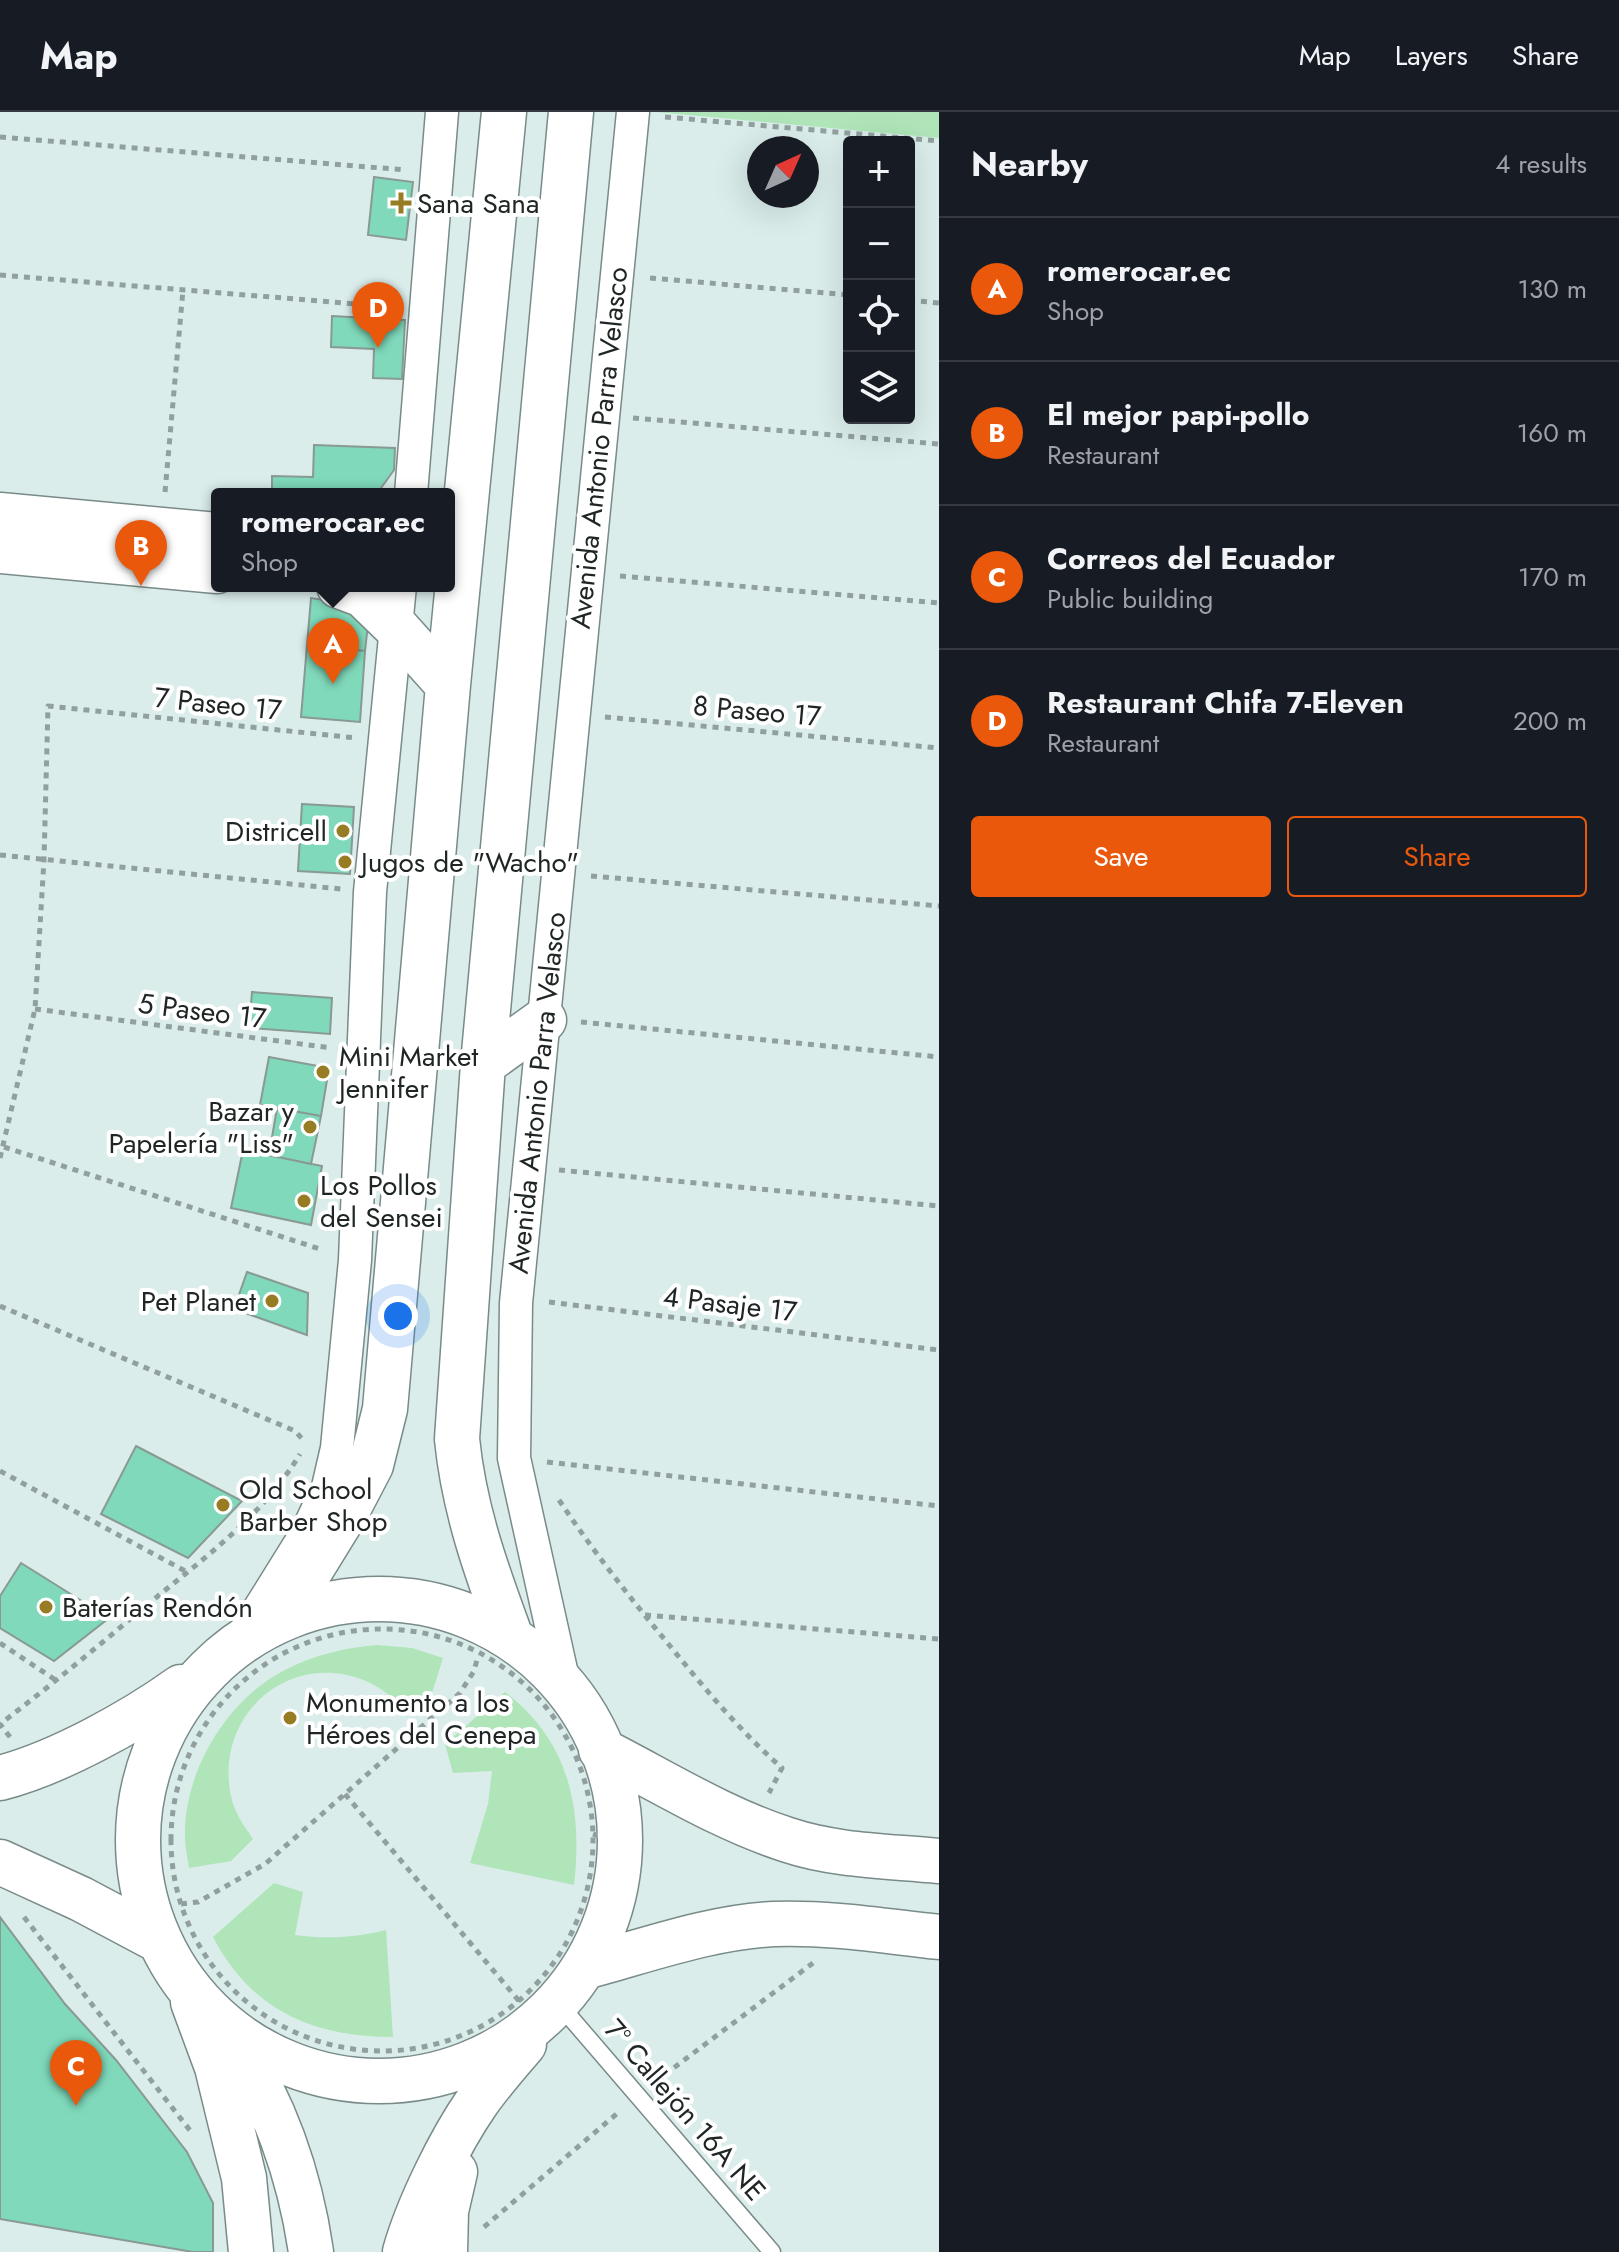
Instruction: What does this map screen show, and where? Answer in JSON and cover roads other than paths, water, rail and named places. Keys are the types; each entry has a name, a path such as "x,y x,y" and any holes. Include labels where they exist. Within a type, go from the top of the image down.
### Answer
{"main road":[{"path":"455,511 504,112"},
{"name":"Avenida Antonio Parra Velasco","path":"494,1644 462,1485 457,1439 483,1064 571,112"},
{"path":"0,515 211,534"},
{"path":"0,551 211,570"},
{"path":"355,592 398,606 448,685"},
{"path":"16,1772 122,1725 256,1632 307,1576 371,1465 385,1409 448,685 452,592"},
{"path":"483,1064 544,1020"},
{"path":"256,1632 350,1598 434,1602 565,1688 590,1722 614,1781 607,1839 612,1906 588,1966"},
{"path":"199,1674 159,1733 138,1801 138,1873 160,1941 187,1985 251,2066 276,2122 297,2181 311,2252"},
{"path":"601,1750 724,1814 788,1840 834,1851 939,1861"},
{"path":"11,1867 160,1941"},
{"path":"224,2028 276,2061 319,2074 380,2082 442,2074 499,2051 542,2006 588,1966 722,1930 771,1924 830,1924 939,1937"},
{"path":"187,1985 217,2067 231,2122 244,2178 251,2252"},
{"path":"405,2252 437,2173 476,2103 542,2006"},
{"path":"446,2238 446,2211 476,2103"}],"street":[{"path":"411,488 442,112"},
{"name":"Avenida Antonio Parra Velasco","path":"565,1688 514,1458 516,1303 632,113"},
{"path":"256,1632 328,1487 337,1448 355,1260 370,892 398,606"}],"lane":[{"name":"7º Callejón 16A NE","path":"542,2006 638,2095 772,2252"}],"place":[{"name":"Sana Sana","path":"401,203"},
{"name":"Restaurant Chifa 7-Eleven","path":"378,348"},
{"name":"El mejor papi-pollo","path":"141,586"},
{"name":"romerocar.ec","path":"333,684"},
{"name":"Districell","path":"343,831"},
{"name":"Jugos de \"Wacho\"","path":"345,862"},
{"name":"Mini Market Jennifer","path":"323,1072"},
{"name":"Bazar y Papelería \"Liss\"","path":"310,1127"},
{"name":"Los Pollos del Sensei","path":"304,1201"},
{"name":"Pet Planet","path":"272,1301"},
{"name":"Old School Barber Shop","path":"223,1505"},
{"name":"Baterías Rendón","path":"46,1607"},
{"name":"Monumento a los Héroes del Cenepa","path":"290,1718"},
{"name":"Correos del Ecuador","path":"76,2106"}]}
